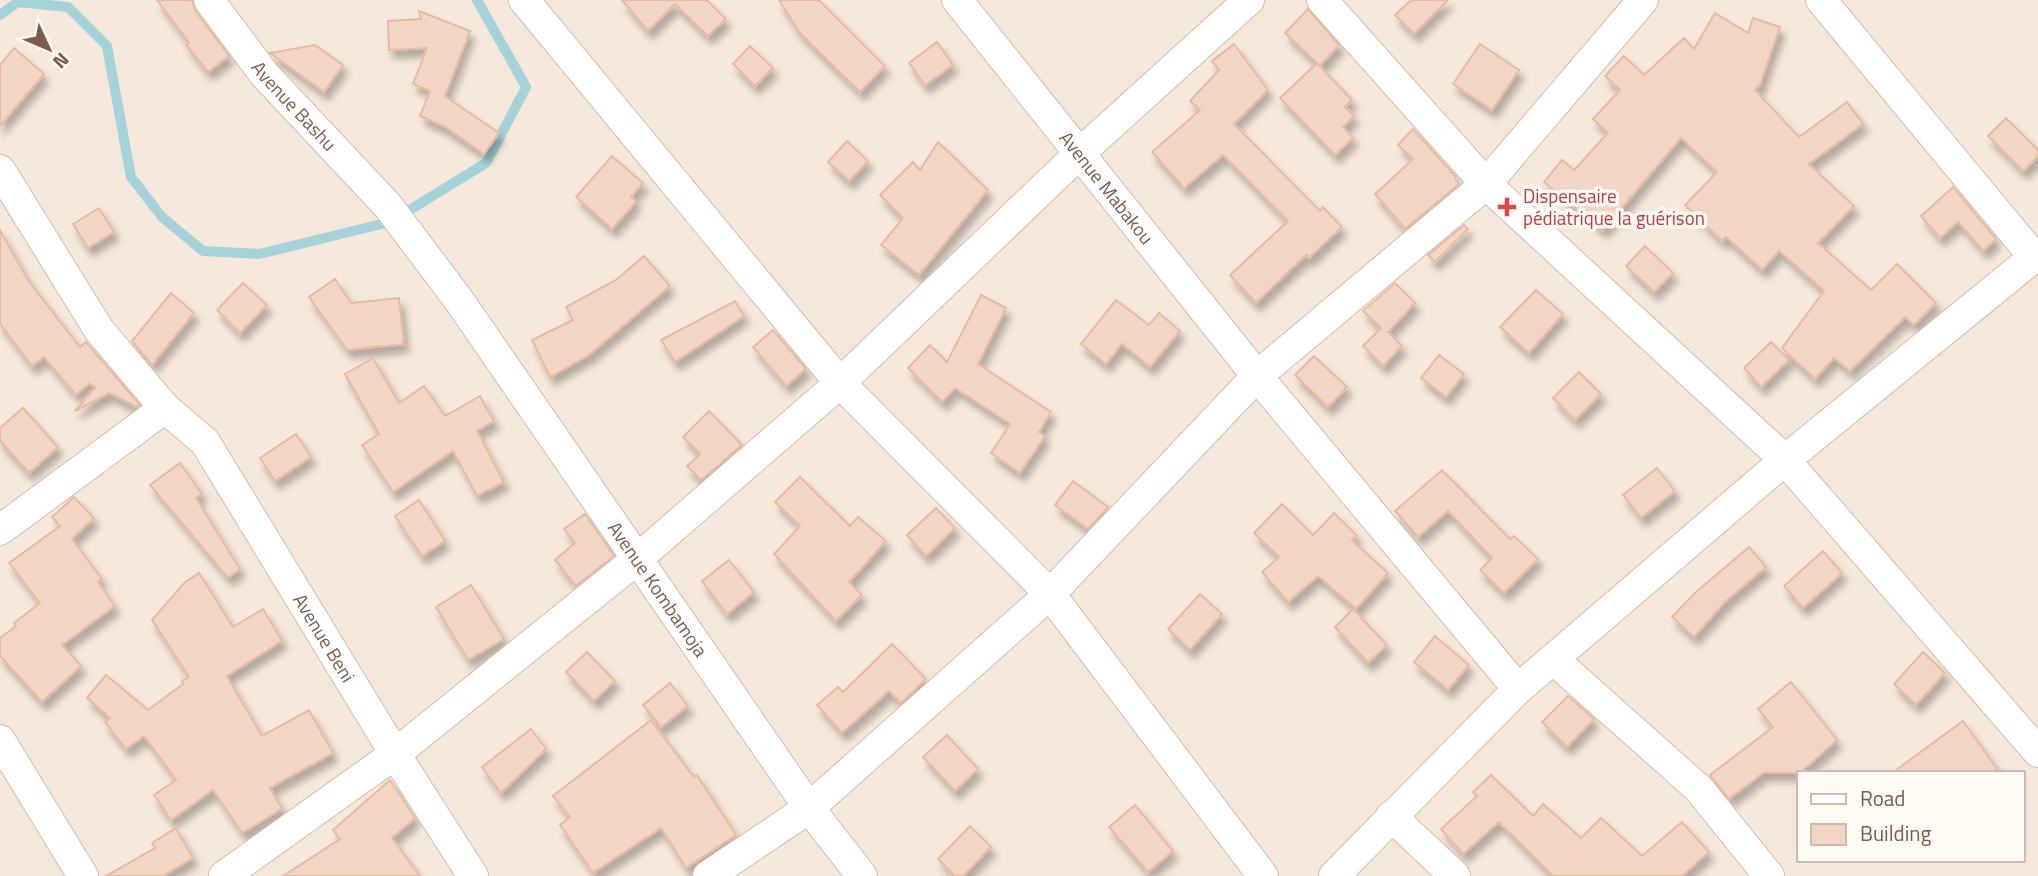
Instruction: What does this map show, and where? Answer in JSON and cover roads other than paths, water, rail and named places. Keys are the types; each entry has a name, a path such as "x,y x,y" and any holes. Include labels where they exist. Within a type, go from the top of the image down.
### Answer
{"street":[{"name":"Avenue Bashu","path":"209,0 264,75 388,206 410,235"},
{"path":"524,0 839,383 1050,594 1263,876"},
{"name":"Avenue Mabakou","path":"957,0 1081,152 1257,376 1518,689"},
{"path":"224,876 395,754 636,560 839,383 1081,152 1249,0"},
{"path":"1322,0 1486,184 1785,460 2038,752"},
{"path":"708,876 809,808 1050,594 1257,376 1486,184 1643,0"},
{"path":"1334,876 1518,689 1785,460 2036,255 1821,0"},
{"name":"Avenue Beni","path":"0,170 99,330 165,408 205,442 395,754 473,876"},
{"name":"Avenue Kombamoja","path":"410,235 458,299 809,808 862,876"},
{"path":"0,530 165,408"},
{"path":"1553,659 1699,789 1769,876"},
{"path":"0,740 83,876"},
{"path":"1391,817 1455,876"}],"waterway":[{"path":"0,15 18,2 68,7 107,46 131,177 162,217 203,251 259,254 390,222 486,163 526,87 477,0"}],"place":[{"name":"Dispensaire pédiatrique la guérison","path":"1507,207"}]}
